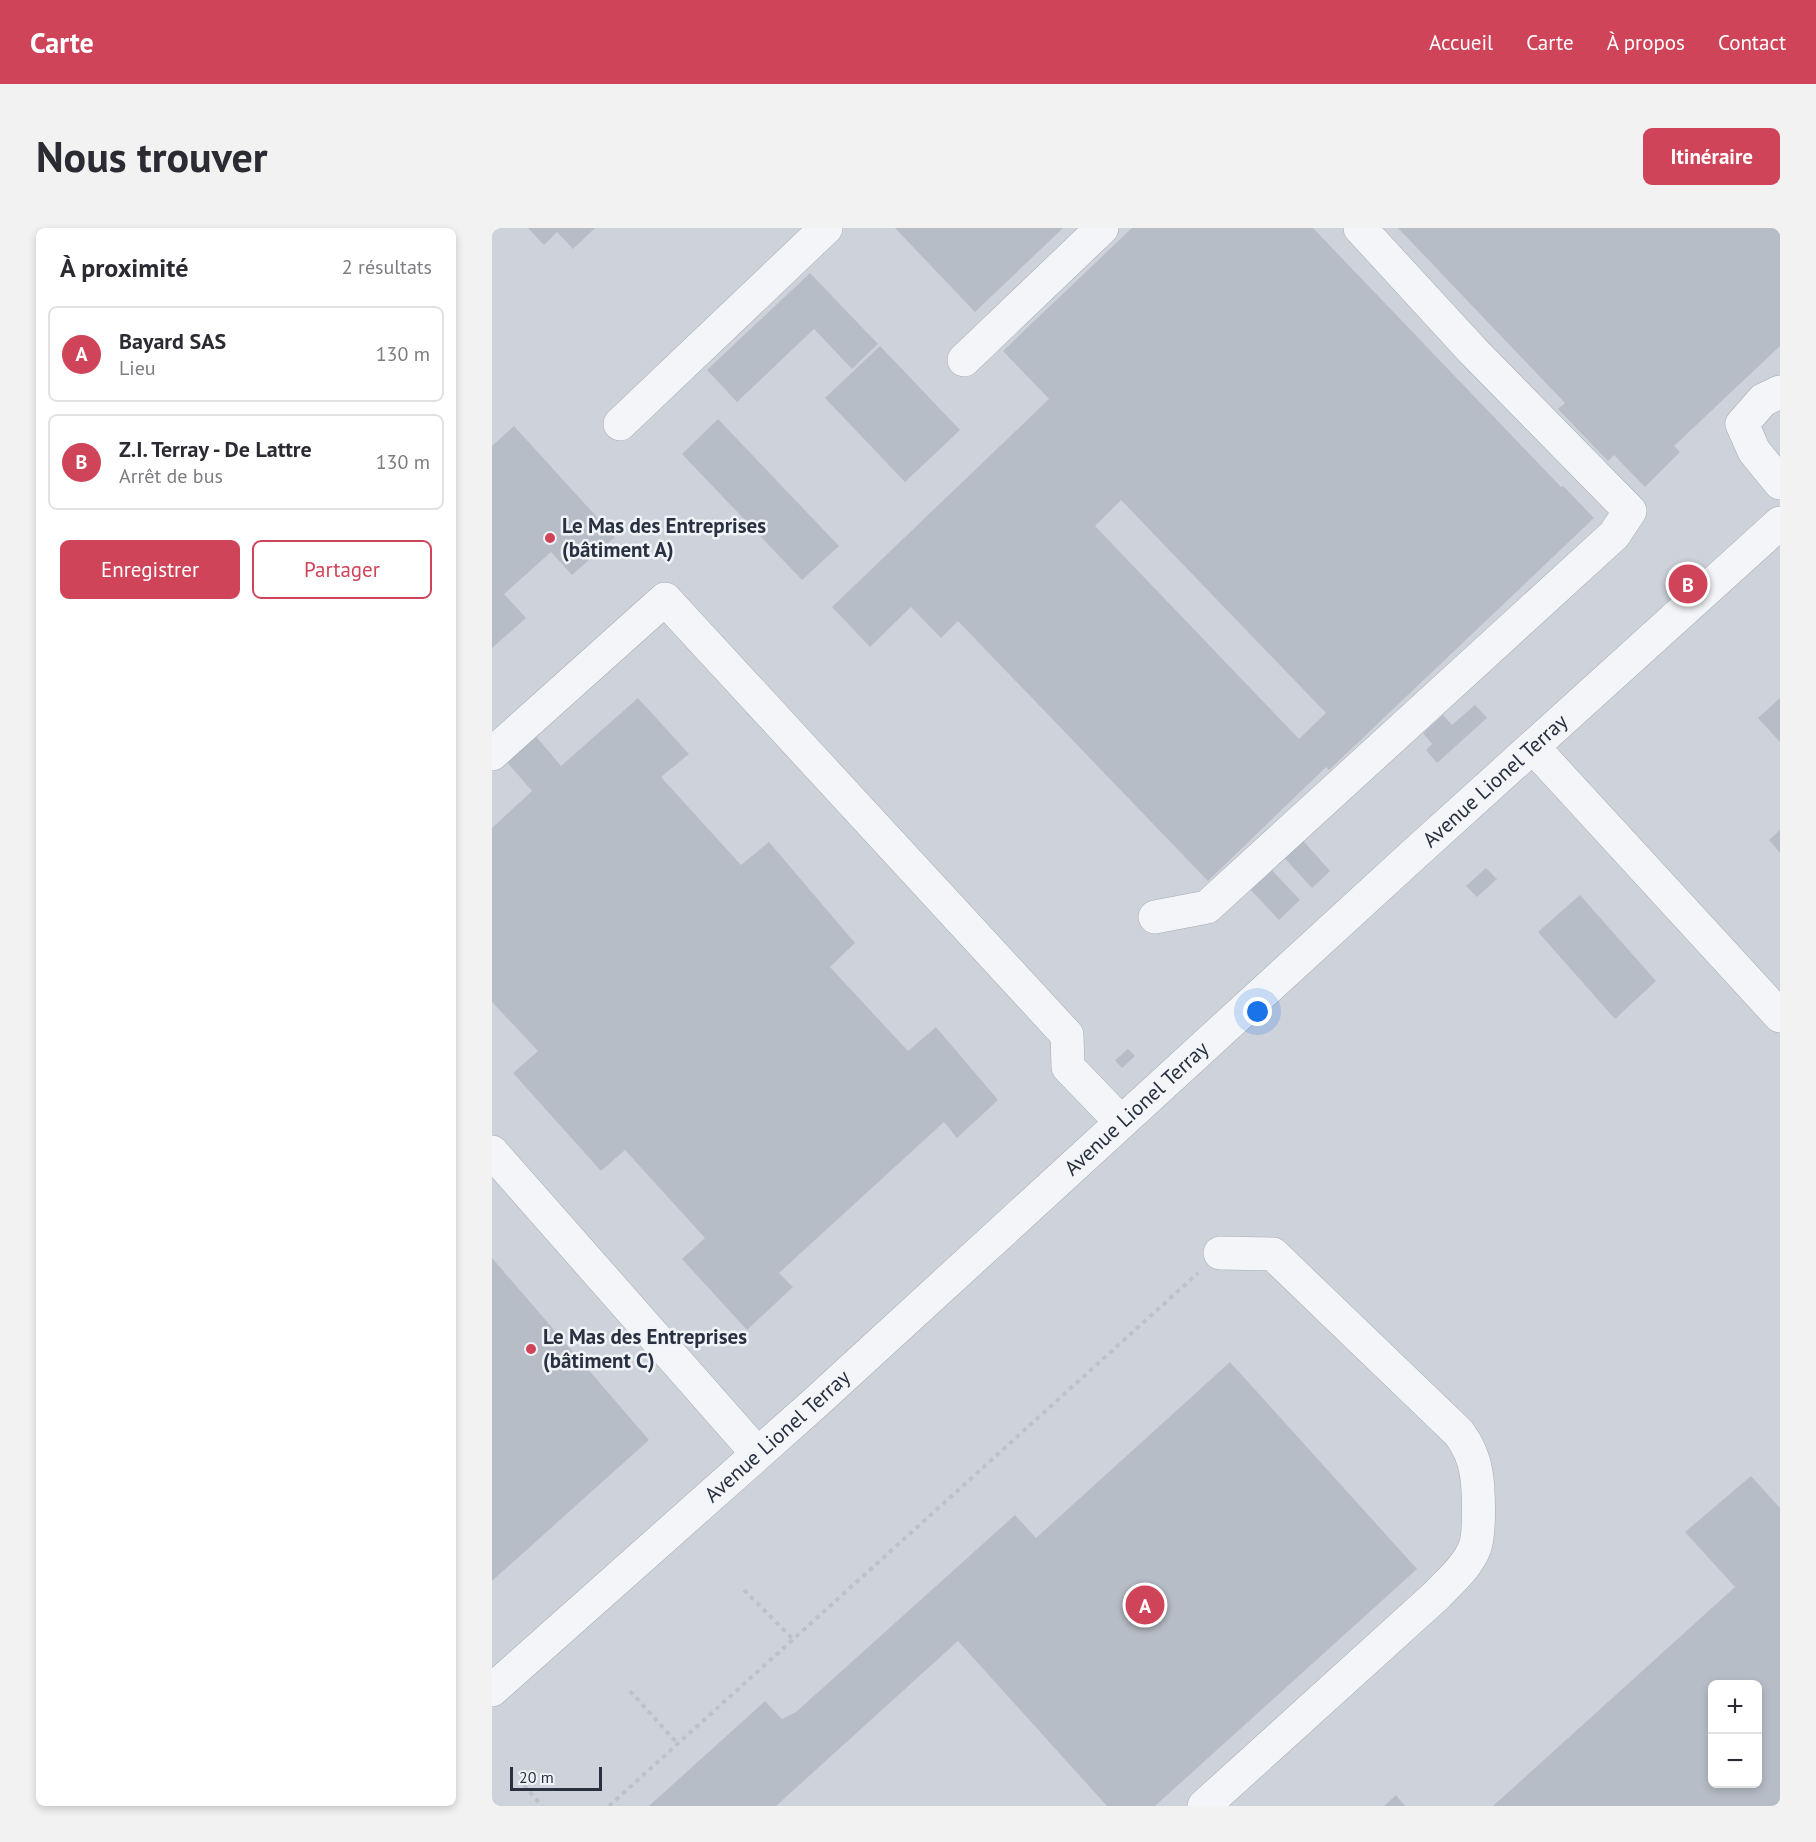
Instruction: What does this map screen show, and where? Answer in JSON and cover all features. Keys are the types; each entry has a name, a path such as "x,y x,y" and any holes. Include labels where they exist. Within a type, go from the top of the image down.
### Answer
{"street":[{"path":"620,424 826,228"},
{"path":"964,360 1102,228"},
{"path":"1155,917 1207,907 1614,535 1630,511 1473,351 1360,228"},
{"path":"1780,392 1763,400 1742,424 1754,452 1780,483"},
{"name":"Avenue Lionel Terray","path":"492,1690 757,1453 1780,523"},
{"path":"492,754 665,599 1067,1035 1068,1067 1121,1122"},
{"path":"1533,747 1780,1017"},
{"path":"492,1152 757,1453"},
{"path":"1204,1806 1437,1595 1467,1562 1475,1548 1478,1534 1476,1471 1466,1442 1459,1433 1273,1254 1220,1253"}],"path":[{"path":"609,1806 1220,1253"},
{"path":"744,1590 793,1640"},
{"path":"630,1691 678,1743"},
{"path":"524,1785 542,1806"}],"shaded area":[{"path":"492,228 1780,228 1780,1806 492,1806"}],"building":[{"path":"528,228 595,228 573,249 557,232 544,245"},
{"path":"895,228 1063,228 975,312"},
{"path":"1132,228 1313,228 1561,487 1563,486 1594,518 1329,770 1326,767 1208,881 958,621 941,638 911,607 870,647 832,607 1049,399 1003,351","holes":["1121,500 1326,713 1299,739 1095,526"]},
{"path":"1398,228 1780,228 1780,346 1674,446 1680,452 1645,487 1614,455 1608,461 1558,409 1565,403"},
{"path":"810,273 878,344 852,369 814,329 737,402 707,370"},
{"path":"880,346 960,430 905,482 825,398"},
{"path":"718,419 839,546 802,580 682,454"},
{"name":"Le Mas des Entreprises (bâtiment A)","path":"514,426 615,537 572,575 551,552 504,594 526,618 492,648 492,446"},
{"path":"638,698 689,754 661,777 741,865 769,842 855,943 830,967 908,1051 936,1027 998,1100 957,1138 944,1122 779,1273 793,1287 747,1330 682,1259 705,1238 625,1150 601,1171 513,1073 538,1051 492,1002 492,828 532,791 500,754 529,728 561,766"},
{"path":"1780,698 1780,742 1758,718"},
{"path":"1475,705 1487,718 1437,763 1426,750 1432,744 1423,733 1443,715 1452,725"},
{"path":"1780,830 1780,853 1769,840"},
{"path":"1298,835 1330,871 1312,888 1279,852"},
{"path":"1267,865 1300,900 1279,920 1246,885"},
{"path":"1486,868 1497,879 1477,897 1466,886"},
{"path":"1580,895 1656,981 1615,1019 1538,932"},
{"path":"1128,1049 1135,1056 1122,1068 1115,1060"},
{"name":"Le Mas des Entreprises (bâtiment C)","path":"492,1258 649,1440 492,1581"},
{"path":"1230,1362 1417,1569 1155,1806 1107,1806 958,1641 776,1806 649,1806 765,1701 782,1719 796,1712 1015,1515 1036,1538"},
{"path":"1751,1476 1780,1508 1780,1806 1493,1806 1735,1587 1685,1532"},
{"path":"1396,1795 1405,1806 1384,1806"}],"place":[{"name":"Le Mas des Entreprises (bâtiment A)","path":"550,538"},
{"name":"Z.I. Terray - De Lattre","path":"1688,584"},
{"name":"Le Mas des Entreprises (bâtiment C)","path":"531,1349"},
{"name":"Bayard SAS","path":"1145,1605"}]}
